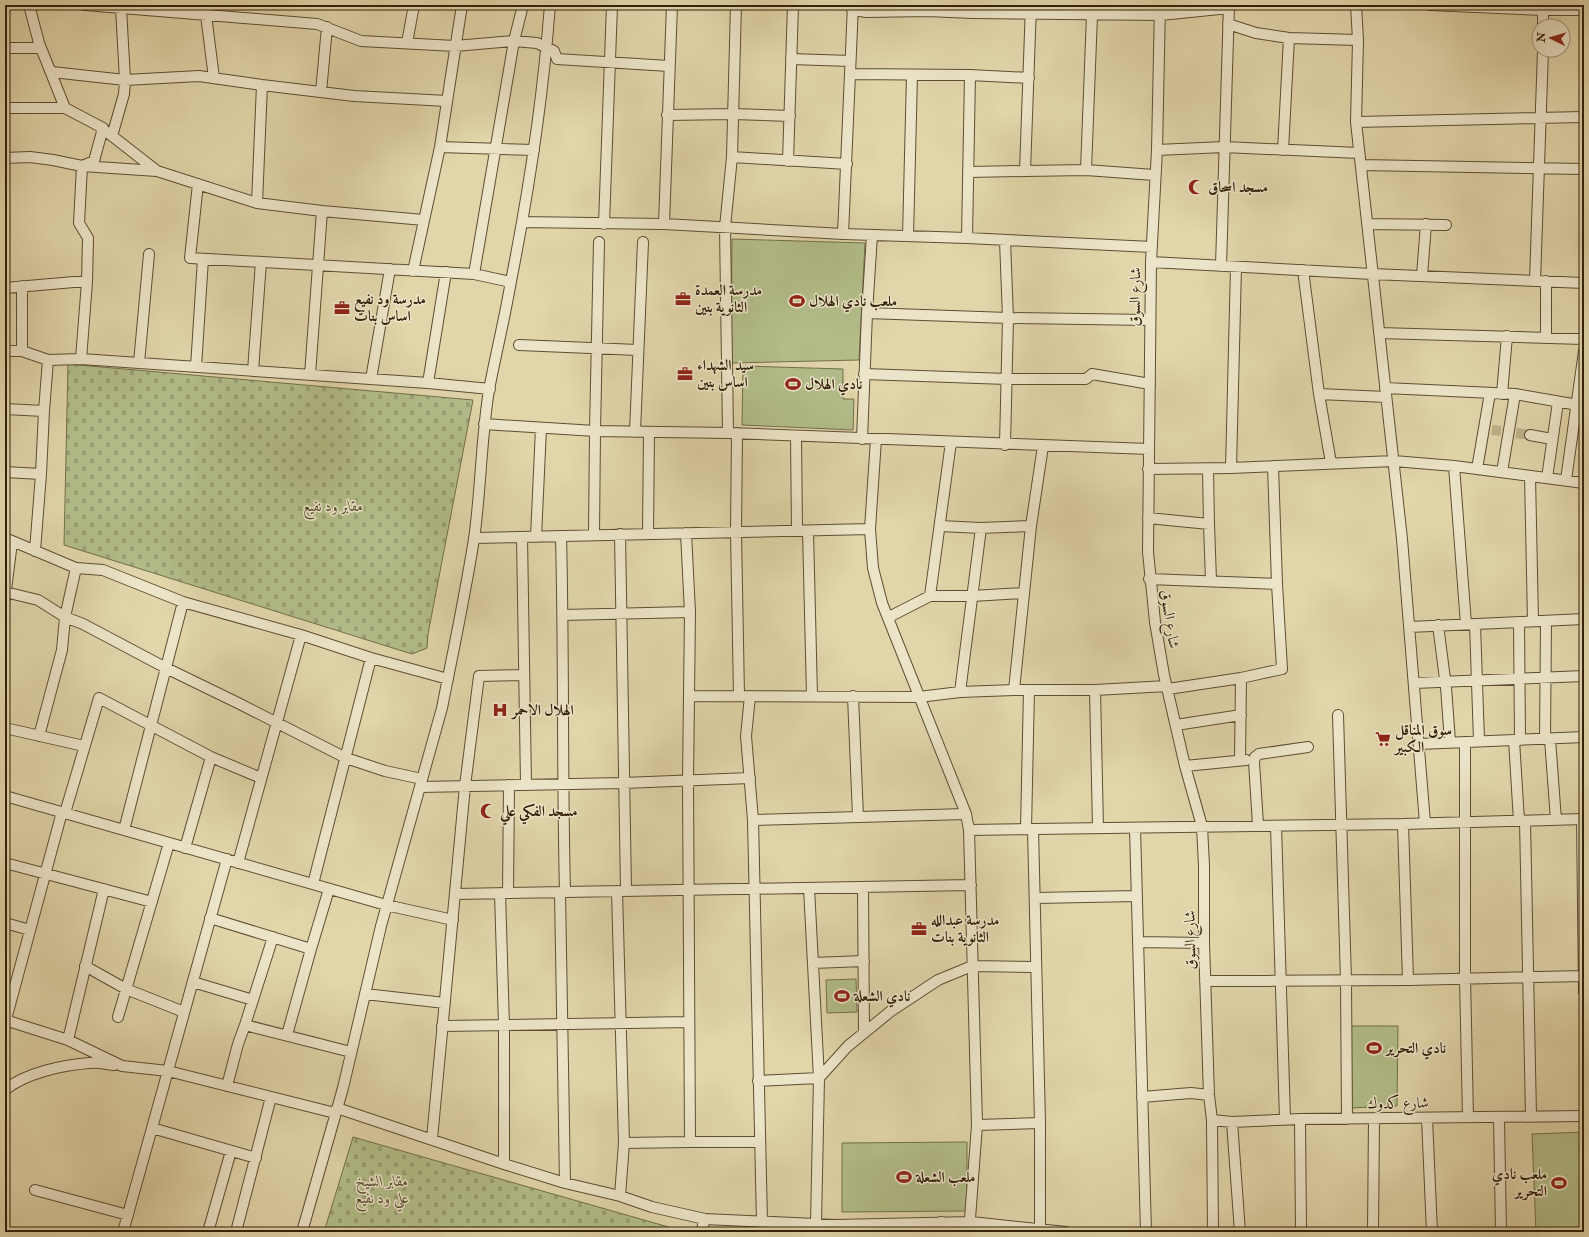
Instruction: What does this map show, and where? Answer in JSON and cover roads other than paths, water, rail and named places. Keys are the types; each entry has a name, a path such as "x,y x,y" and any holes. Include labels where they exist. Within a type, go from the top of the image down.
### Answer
{"street":[{"path":"29,5 41,48 52,72 65,108"},
{"path":"85,5 317,24 360,41 455,46 514,41 537,43 554,51 557,59 669,66"},
{"path":"407,43 414,5"},
{"path":"413,270 440,147 462,5"},
{"path":"474,274 514,41 523,5"},
{"path":"302,1232 351,1052 386,905 442,708 448,679 474,538 484,424 534,150 547,48 550,5"},
{"path":"604,224 612,5"},
{"path":"664,224 672,5"},
{"path":"736,5 732,157 725,227 736,532 740,696"},
{"path":"788,161 793,5"},
{"path":"1356,5 1358,40 1356,122 1402,539 1425,823"},
{"path":"1432,5 1513,6 1544,10 1584,10"},
{"path":"843,234 847,164 852,8 867,12 926,11 956,14 973,9 1031,10 1092,15 1229,6 1221,266"},
{"path":"112,136 124,94 125,80 121,8"},
{"path":"1025,171 1031,10"},
{"name":"شارع السوق","path":"1160,10 1157,150 1154,175 1151,262 1148,469 1149,579 1155,622 1168,688 1185,766 1202,826 1204,866 1205,981 1209,1094 1212,1120 1213,1232"},
{"path":"1544,10 1544,18"},
{"path":"206,15 214,78"},
{"path":"1086,170 1092,15"},
{"path":"1228,24 1256,33 1289,38 1358,40"},
{"path":"321,92 327,27"},
{"path":"1283,150 1289,38"},
{"path":"5,48 41,48"},
{"path":"1535,281 1543,58"},
{"path":"792,60 850,61"},
{"path":"52,72 125,80 199,76 354,96 447,101"},
{"path":"850,74 970,75 1029,78"},
{"path":"908,236 912,75"},
{"path":"967,238 970,75"},
{"path":"256,203 262,85"},
{"path":"5,108 65,108 103,128 157,171"},
{"path":"667,115 733,114 790,116"},
{"path":"1356,122 1584,117"},
{"path":"82,166 94,161 103,128"},
{"path":"440,147 495,150 534,150"},
{"path":"1157,150 1224,147 1359,153"},
{"path":"5,158 30,157 82,166 157,171 256,203 322,211 424,220"},
{"path":"732,157 847,164"},
{"path":"1361,165 1584,169"},
{"path":"81,359 87,282 88,238 79,223 82,166"},
{"path":"968,172 1086,170 1154,175"},
{"path":"198,184 190,258 474,274 511,282"},
{"path":"310,375 322,211"},
{"path":"522,222 664,224 843,234 967,238 1152,247"},
{"path":"1367,224 1446,225"},
{"path":"1422,276 1426,224"},
{"path":"862,439 866,313 872,235"},
{"path":"1005,240 1008,318 1005,445"},
{"path":"594,535 599,242"},
{"path":"635,432 643,242"},
{"path":"140,363 149,254"},
{"path":"196,367 203,259"},
{"path":"253,371 261,262"},
{"path":"1151,262 1372,274 1584,283"},
{"path":"1231,468 1236,267"},
{"path":"371,379 390,269"},
{"path":"1303,270 1319,394 1331,463"},
{"path":"428,383 446,272"},
{"path":"1546,281 1546,337"},
{"path":"5,288 87,282"},
{"path":"22,286 22,351"},
{"path":"866,313 1008,318 1150,320"},
{"path":"1379,333 1584,339"},
{"path":"1502,394 1507,336"},
{"path":"519,345 638,350"},
{"path":"5,351 22,351 48,360 81,359 428,383 490,389"},
{"path":"1566,480 1581,406 1584,352"},
{"path":"35,551 48,360"},
{"path":"864,374 1007,379 1086,379 1092,374 1150,384"},
{"path":"1319,394 1386,392 1515,394 1581,406"},
{"path":"1490,393 1500,431 1502,472"},
{"path":"1477,469 1500,431 1515,394"},
{"path":"1547,478 1558,402"},
{"path":"5,409 44,411"},
{"path":"484,424 595,431 732,433 1005,445 1149,449"},
{"path":"536,537 541,428"},
{"path":"648,534 649,432"},
{"path":"1530,435 1552,438"},
{"path":"796,436 797,531"},
{"path":"876,439 870,529 873,568 882,603 889,617 966,814 969,830 977,1125 970,1227"},
{"path":"930,596 951,442"},
{"path":"1014,690 1031,526 1043,446"},
{"path":"1148,469 1208,469 1394,461 1454,466 1584,483"},
{"path":"689,696 919,697 960,692 1014,690 1168,688 1241,678 1282,669 1277,584 1274,466"},
{"path":"1454,466 1477,680 1479,741"},
{"path":"1208,469 1211,581"},
{"path":"5,472 41,474"},
{"path":"1530,476 1532,621"},
{"path":"1148,518 1209,524"},
{"path":"940,526 981,528 1031,526"},
{"path":"960,692 981,528"},
{"path":"474,538 870,529"},
{"path":"808,531 812,696"},
{"path":"686,533 690,612 688,781 690,1142"},
{"path":"620,534 623,783 620,1023 624,1143 620,1196"},
{"path":"561,536 563,616 562,1024 565,1183"},
{"path":"522,537 526,784"},
{"path":"448,679 371,658 301,635 183,602 103,570 76,568 9,540 5,594 38,600 65,617 83,624 166,668 277,722 346,758 421,783 465,786 623,783 750,778"},
{"path":"39,736 62,650 65,617 76,568"},
{"path":"1149,579 1277,584"},
{"path":"889,617 930,596 972,596 1024,593"},
{"path":"124,830 183,602"},
{"path":"563,616 690,612"},
{"path":"1409,627 1584,619"},
{"path":"1546,621 1545,678 1548,739 1556,820"},
{"path":"1519,622 1520,679 1517,740 1529,976 1531,1116"},
{"path":"1438,625 1450,742"},
{"path":"238,862 301,635"},
{"path":"313,884 371,658"},
{"path":"432,1139 465,786 479,676 524,675"},
{"path":"1414,683 1584,676"},
{"path":"1240,760 1241,678"},
{"path":"1029,690 1029,829 1034,898 1036,967 1040,1123 1040,1228"},
{"path":"1095,690 1098,828"},
{"path":"750,696 746,736 753,820 759,1142 762,1222"},
{"path":"853,696 858,817"},
{"path":"122,1066 68,1040 5,1021 45,874 99,698 211,757 261,778"},
{"path":"1176,725 1241,715"},
{"path":"1338,715 1346,980 1347,1119"},
{"path":"5,728 84,746"},
{"path":"1419,744 1584,737"},
{"path":"1465,742 1468,1117"},
{"path":"1185,766 1254,759 1259,754 1308,747"},
{"path":"185,848 211,757"},
{"path":"1254,759 1258,825"},
{"path":"504,1164 504,893 509,785"},
{"path":"5,796 386,905 452,920"},
{"path":"753,820 966,814"},
{"path":"969,830 1402,824 1583,819 1584,992"},
{"path":"1402,824 1408,980"},
{"path":"1276,826 1285,1119"},
{"path":"1135,828 1146,1232"},
{"path":"118,1017 169,843"},
{"path":"123,1232 227,859"},
{"path":"5,863 152,902"},
{"path":"455,894 971,885"},
{"path":"863,887 864,1033"},
{"path":"809,888 819,1078 816,1224"},
{"path":"287,1035 310,949 329,889"},
{"path":"68,1040 104,890"},
{"path":"1034,898 1137,896"},
{"path":"210,918 310,949"},
{"path":"5,923 30,930"},
{"path":"227,1086 238,1044 273,937"},
{"path":"1138,942 1204,943"},
{"path":"813,963 864,961"},
{"path":"85,966 126,989 184,1012"},
{"path":"758,1081 819,1078 848,1046 891,1011 938,980 972,966 1036,967"},
{"path":"1205,981 1408,980 1466,977 1584,976"},
{"path":"193,982 253,1000"},
{"path":"365,994 445,1003"},
{"path":"442,1026 689,1022"},
{"path":"245,1025 351,1052"},
{"path":"5,1090 48,1069 91,1063 168,1071 271,1097 336,1110 432,1139 565,1183 620,1196 652,1207 705,1219 816,1224 836,1228 942,1222 970,1227 1040,1228 1066,1232"},
{"path":"1142,1097 1190,1093 1209,1094"},
{"path":"236,1232 271,1097"},
{"name":"شارع كدوك","path":"1212,1120 1232,1122 1300,1118 1374,1119 1584,1116"},
{"path":"1499,1117 1501,1232"},
{"path":"1300,1118 1301,1232"},
{"path":"1427,1118 1432,1232"},
{"path":"1373,1232 1374,1119"},
{"path":"1232,1122 1240,1232"},
{"path":"977,1125 1040,1123"},
{"path":"152,1128 256,1158"},
{"path":"624,1143 759,1142"},
{"path":"208,1232 230,1150"},
{"path":"35,1190 128,1215"},
{"path":"701,1232 705,1219"},
{"path":"929,1232 942,1222"}],"tunnel":[{"path":"1492,430 1501,431"},
{"path":"1516,433 1530,435"}],"place":[{"name":"مسجد اسحاق","path":"1196,187"},
{"name":"مدرسة العمدة الثانوية بنين","path":"683,299"},
{"name":"ملعب نادي الهلال","path":"797,301"},
{"name":"مدرسة ود نفيع اساس بنات","path":"342,308"},
{"name":"سيد الشهداء اساس بنين","path":"685,374"},
{"name":"نادي الهلال","path":"793,384"},
{"name":"الهلال الاحمر","path":"500,710"},
{"name":"سوق المناقل الكبير","path":"1383,739"},
{"name":"مسجد الفكي علي","path":"488,811"},
{"name":"مدرسة عبدالله الثانوية بنات","path":"919,929"},
{"name":"نادي الشعلة","path":"842,996"},
{"name":"نادي التحرير","path":"1374,1048"},
{"name":"ملعب الشعلة","path":"904,1177"},
{"name":"ملعب نادي التحرير","path":"1559,1183"}],"park label":[{"name":"مقابر ود نفيع","path":"333,506"},
{"name":"مقابر الشيخ علي ود نفيع","path":"382,1190"}]}
